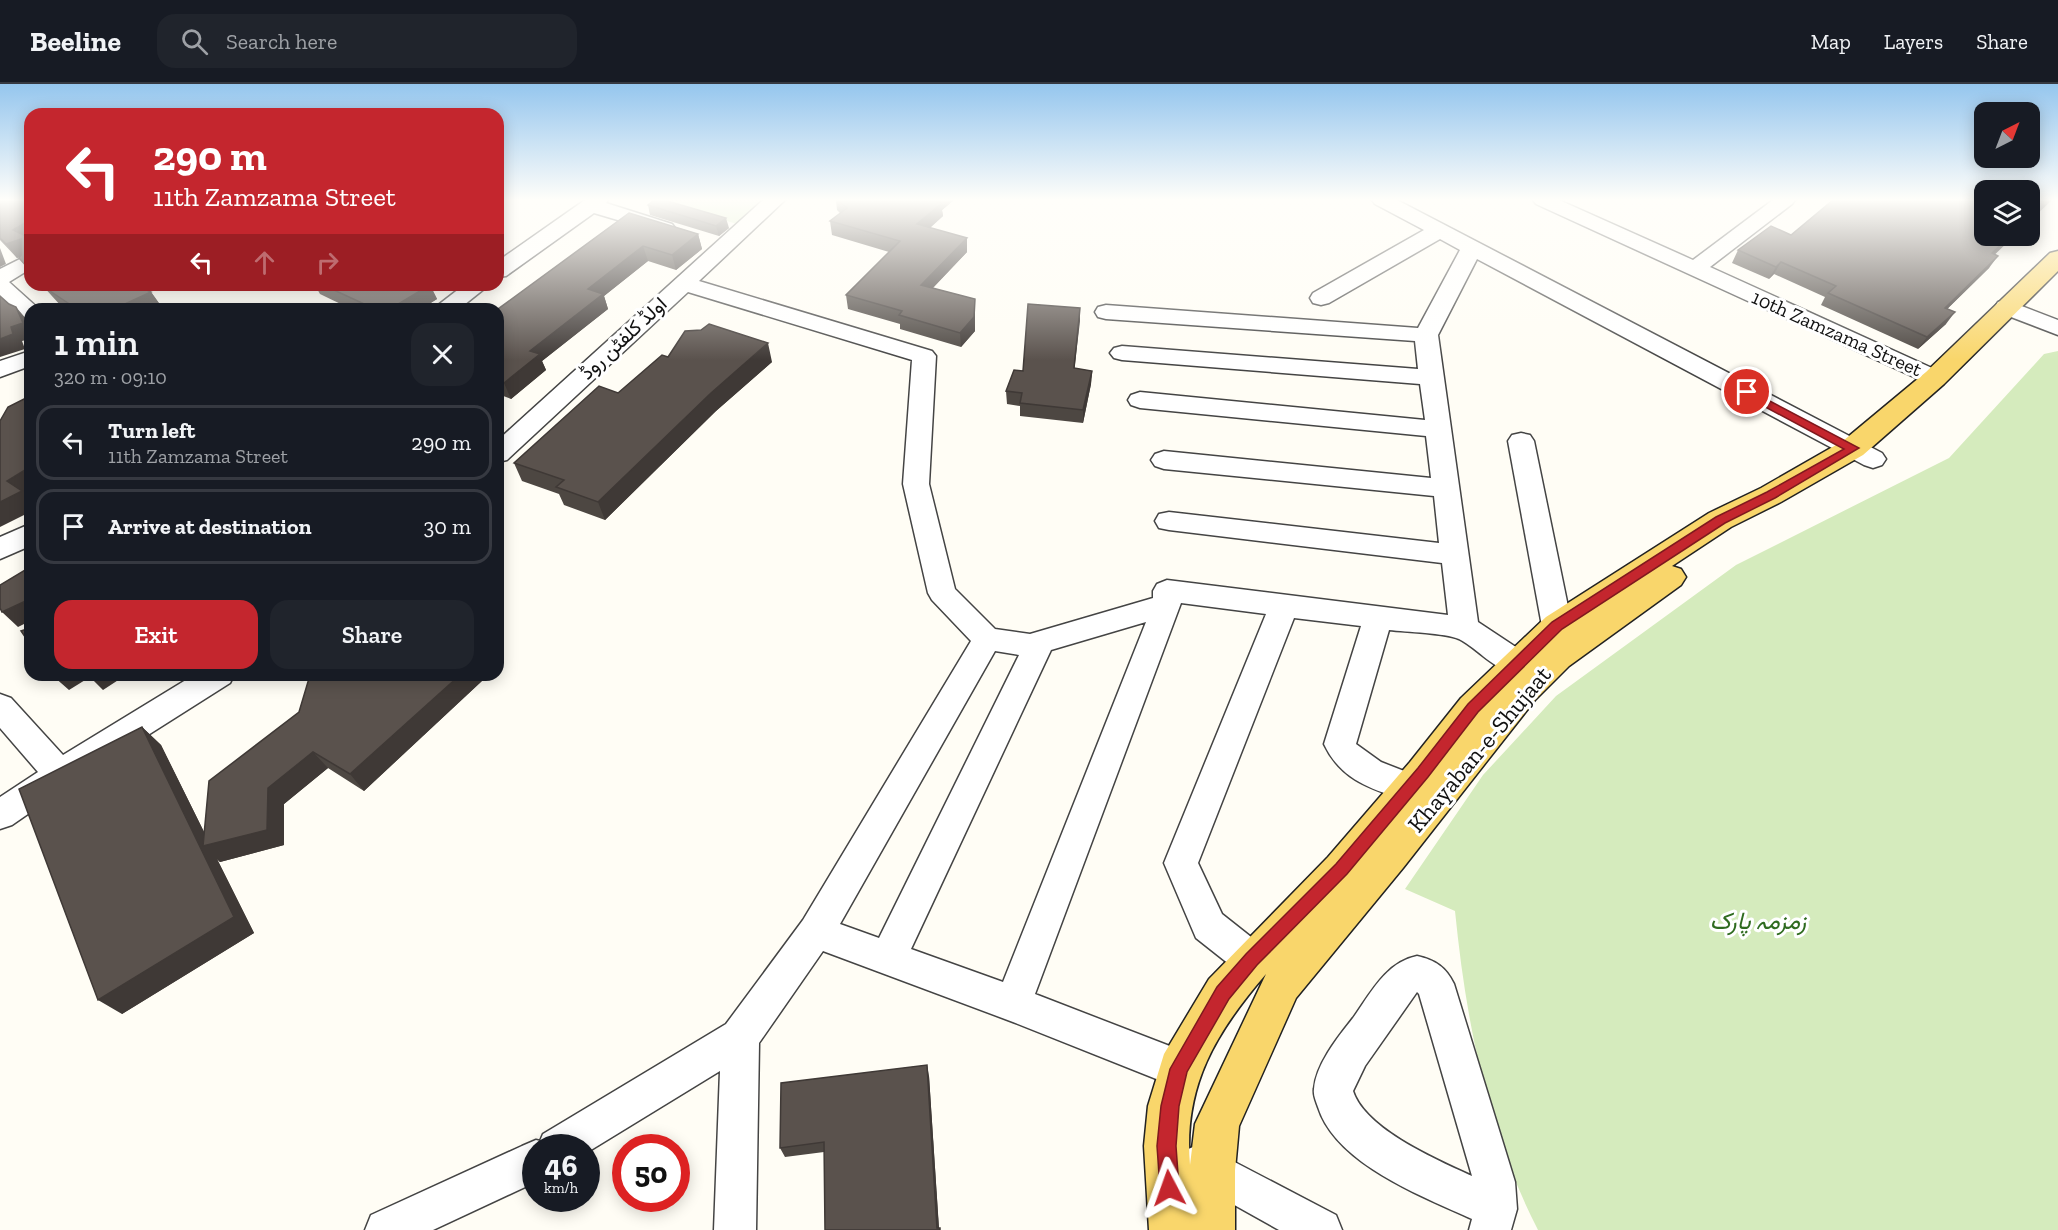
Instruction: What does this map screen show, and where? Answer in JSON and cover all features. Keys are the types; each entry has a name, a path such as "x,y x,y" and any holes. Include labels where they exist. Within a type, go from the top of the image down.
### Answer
{"main road":[{"name":"Khayaban-e-Shujaat","path":"1212,1230 1212,1170 1217,1124 1281,984 1390,856 1523,690 1557,657 1688,565 1930,412 2058,258"},
{"name":"Khayaban-e-Shujaat","path":"1172,1230 1166,1146 1170,1106 1179,1069 1223,993 1341,869 1410,788 1473,708 1557,626 1720,520 1863,454 1935,378 2016,311 2058,287"}],"street":[{"path":"504,267 522,253"},
{"name":"اولڈ کلفٹن روڈ","path":"504,448 715,253"},
{"path":"1321,298 1399,253"},
{"path":"1464,628 1426,336 1469,253"},
{"path":"1484,253 1863,454"},
{"name":"10th Zamzama Street","path":"1662,253 1935,378"},
{"path":"1694,268 1713,253"},
{"path":"0,278 24,264"},
{"path":"682,283 924,356 916,484 942,593 987,639 1030,645 1167,605"},
{"path":"0,285 24,307"},
{"path":"452,303 470,291"},
{"path":"2016,311 2058,328"},
{"path":"1106,312 1426,336"},
{"path":"1122,352 1431,377"},
{"path":"0,370 24,360"},
{"path":"1140,400 1438,429"},
{"path":"1521,441 1557,626"},
{"path":"1164,460 1446,488"},
{"path":"1169,521 1455,555"},
{"path":"0,549 24,537"},
{"path":"1013,1004 1167,605 1167,591 1464,628 1517,663"},
{"path":"1252,960 1209,926 1182,863 1284,606"},
{"path":"1378,617 1340,744 1342,752 1350,761 1410,788"},
{"path":"580,1134 740,1037 816,933 987,639"},
{"path":"888,958 1040,642"},
{"path":"0,815 66,770 209,681"},
{"path":"0,707 56,770 66,770"},
{"path":"816,933 1013,1004 1179,1069"},
{"path":"1419,973 1428,977 1435,984 1494,1182 1493,1220 1386,1156 1357,1131 1337,1108 1333,1090 1342,1067 1404,979 1411,974 1419,973"},
{"path":"735,1230 740,1037"},
{"path":"1166,1146 1321,1230"},
{"path":"386,1230 522,1167"}],"green space":[{"name":"زمزمہ پارک","path":"2058,351 2058,1230 1538,1230 1520,1192 1492,1115 1465,993 1455,911 1405,889 1483,775 1556,696 1736,565 1949,458 2044,354"}],"building":[{"path":"24,253 24,263 19,258"},
{"path":"574,253 633,253 588,289 603,294 530,351 540,354 504,383 504,305"},
{"path":"888,253 952,253 921,285 975,299 974,317 960,333 899,315 902,311 846,295"},
{"path":"1746,253 1993,253 1998,256 1945,308 1955,312 1927,337 1828,293 1836,286 1781,262 1776,267"},
{"path":"50,291 151,292 127,303 68,303"},
{"path":"336,291 420,291 400,303 362,303"},
{"path":"0,296 16,307 23,323 11,327 13,334 0,339"},
{"path":"1028,304 1080,308 1074,368 1092,371 1083,410 1020,403 1022,393 1006,391 1014,370 1023,371"},
{"path":"709,324 768,343 711,393 598,502 556,487 564,480 514,463 599,386 618,393 662,355 668,357 685,331 701,330"},
{"path":"24,399 24,471 7,481 22,491 0,502 0,421 8,407"},
{"path":"24,571 24,602 2,612 0,585"},
{"path":"308,681 453,681 350,774 313,752 268,788 267,830 203,846 209,781 299,712"},
{"path":"142,727 234,917 98,1000 19,789"},
{"path":"927,1065 937,1228 940,1230 825,1230 824,1142 780,1148 781,1083"}],"route":[{"path":"1169,1188 1166,1146 1170,1106 1179,1069 1223,993 1341,869 1423,773 1473,708 1557,626 1720,520 1771,495 1853,448 1747,392"}]}
